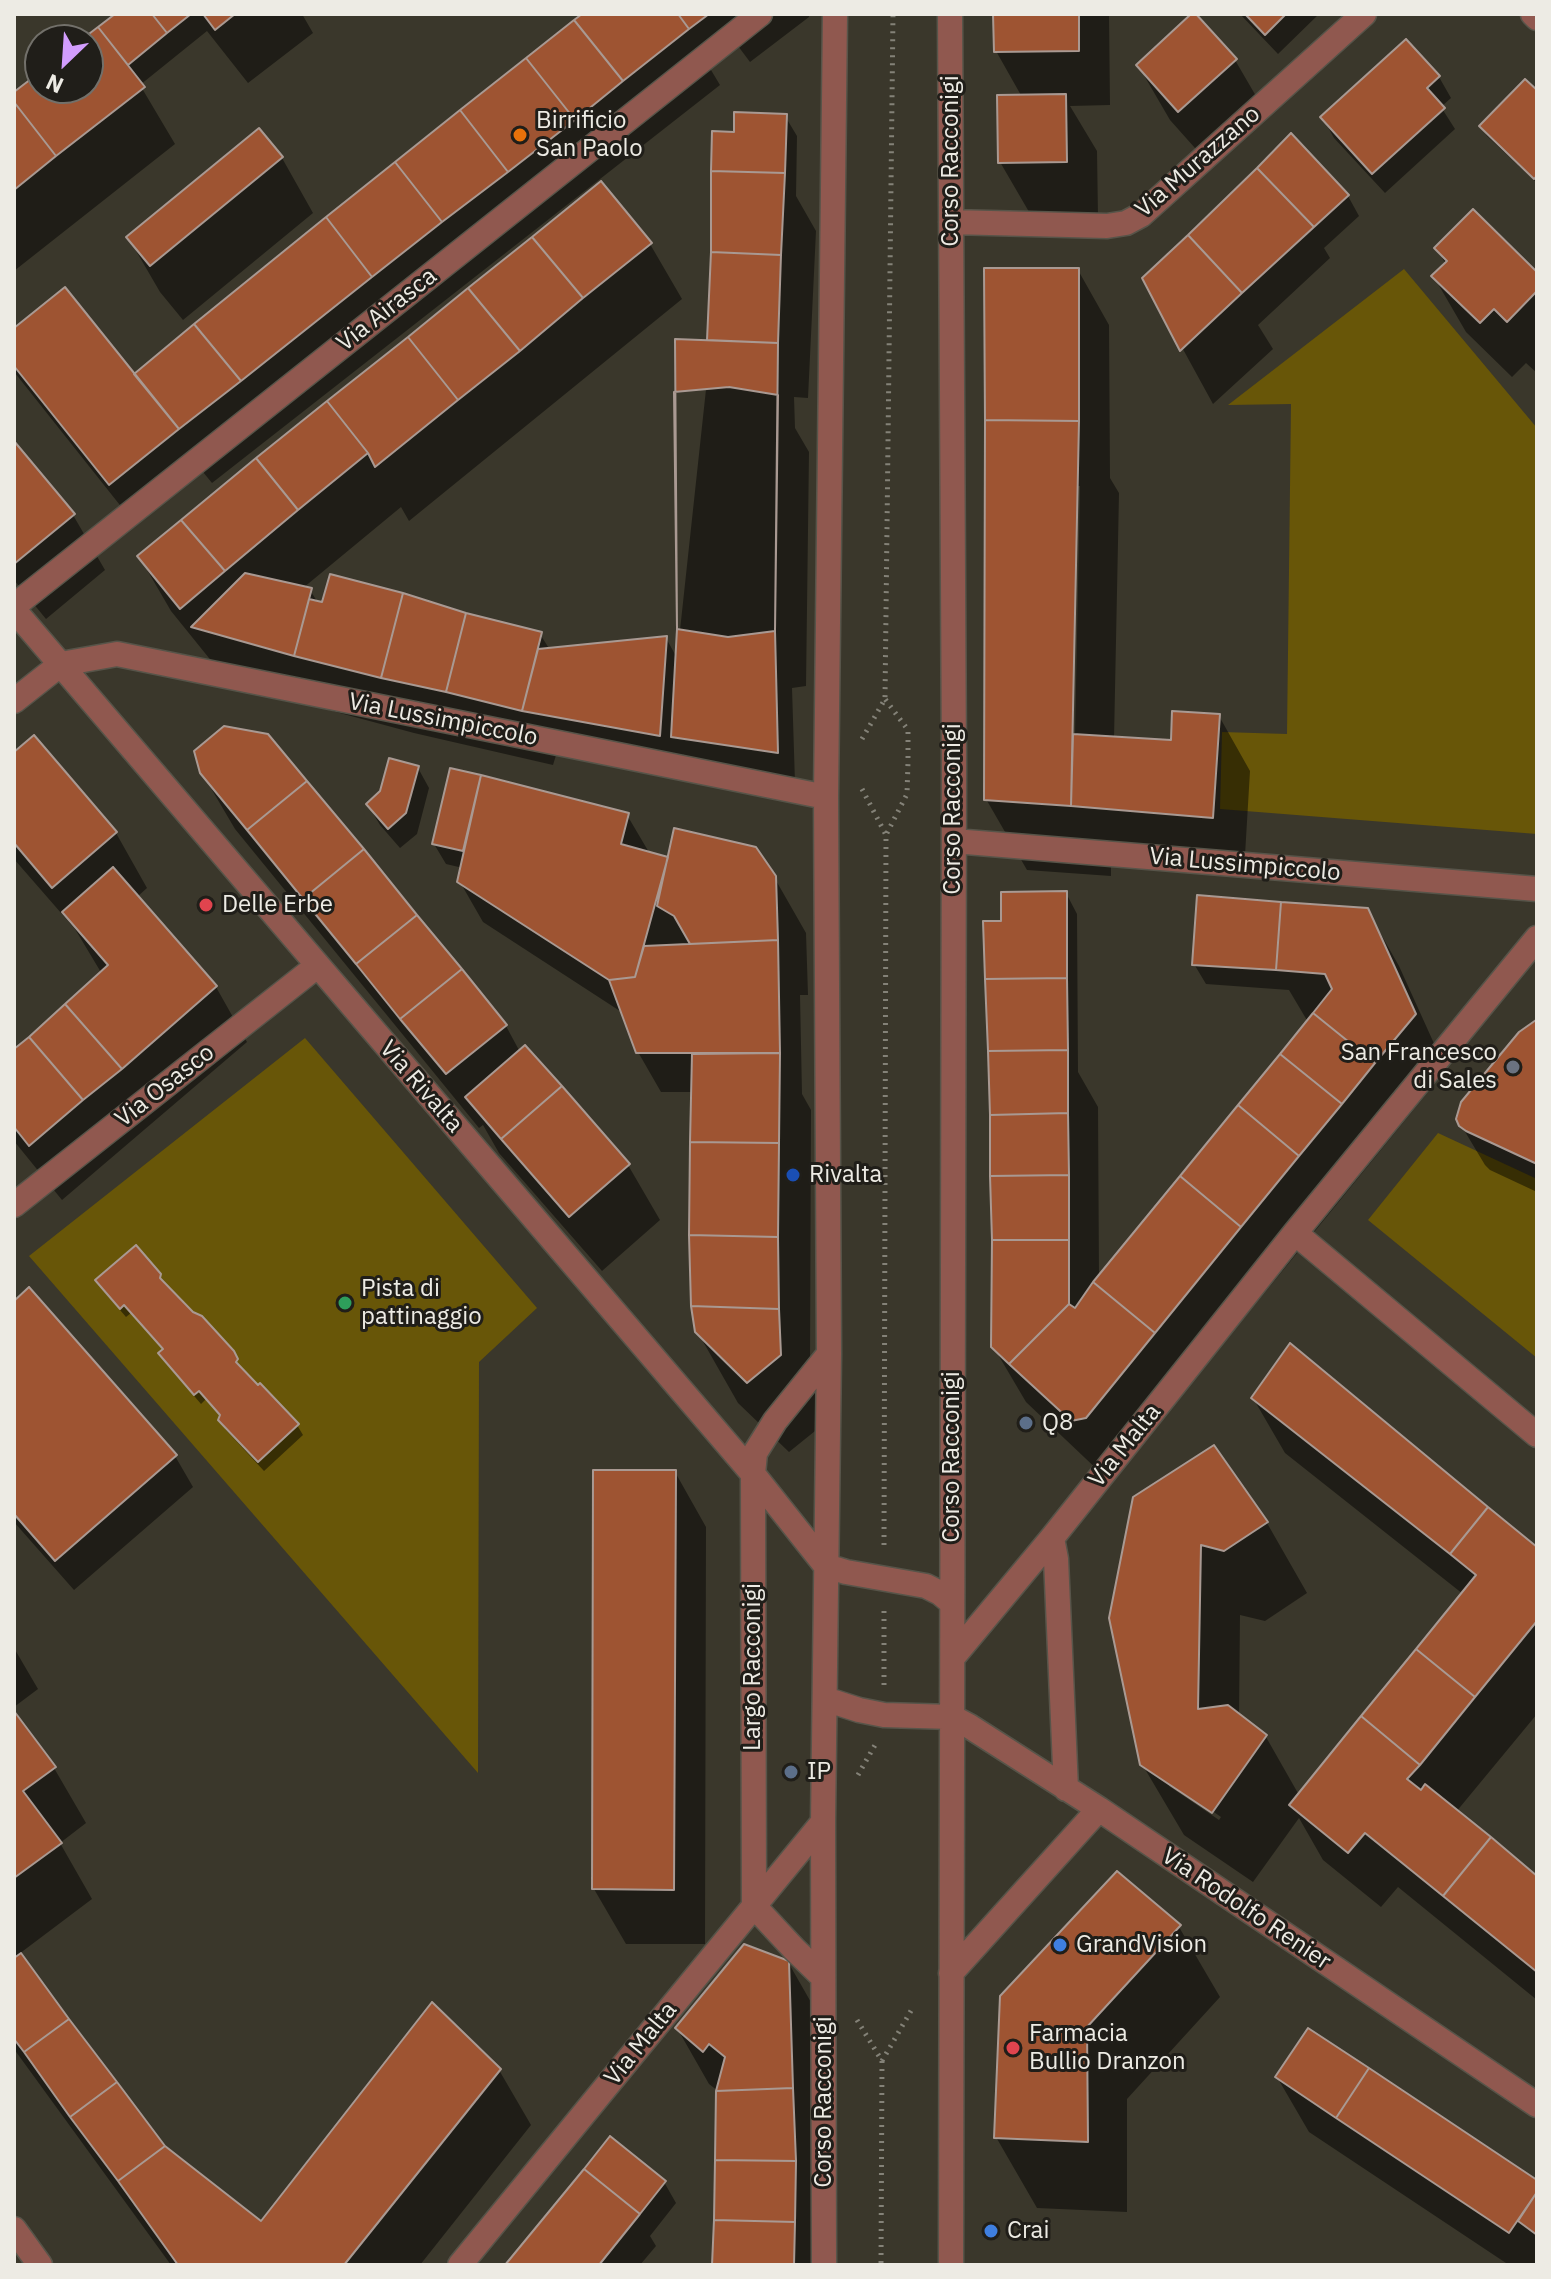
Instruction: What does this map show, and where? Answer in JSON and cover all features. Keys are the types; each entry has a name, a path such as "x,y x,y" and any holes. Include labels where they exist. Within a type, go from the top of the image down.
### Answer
{"street":[{"name":"Via Airasca","path":"14,608 760,14"},
{"name":"Corso Racconigi","path":"824,2265 823,1822 829,1354 826,797 835,14"},
{"name":"Corso Racconigi","path":"950,14 954,841 951,2265"},
{"name":"Via Murazzano","path":"951,222 1107,226 1126,223 1141,215 1364,14"},
{"name":"Via Rivalta","path":"14,608 753,1474 826,1566"},
{"name":"Via Lussimpiccolo","path":"61,664 117,654 826,797"},
{"path":"14,701 61,664"},
{"name":"Via Lussimpiccolo","path":"954,841 1537,889"},
{"name":"Via Malta","path":"953,1657 1537,938"},
{"name":"Via Osasco","path":"14,1205 317,966"},
{"path":"1295,1233 1537,1435"},
{"name":"Largo Racconigi","path":"754,1906 755,1453 775,1421 829,1354"},
{"path":"1052,1538 1056,1559 1066,1789"},
{"path":"826,1566 926,1586 952,1603"},
{"path":"825,1699 884,1715 952,1717"},
{"name":"Via Rodolfo Renier","path":"952,1717 1099,1809 1537,2105"},
{"path":"951,1973 1099,1809"},
{"name":"Via Malta","path":"460,2265 823,1822"},
{"path":"754,1906 823,1977"},
{"path":"14,2229 40,2265"}],"path":[{"path":"862,748 862,736 885,699 893,14"},
{"path":"862,776 862,792 886,835 907,794 908,730 885,699"},
{"path":"882,2061 912,2009"}],"shaded area":[{"path":"1404,269 1537,428 1537,834 1220,809 1222,732 1287,734 1291,404 1228,405"},
{"path":"305,1038 537,1308 479,1362 478,1773 29,1256"},
{"path":"1438,1133 1537,1179 1537,1358 1368,1220"}],"building":[{"path":"115,14 152,14 167,33 128,65 104,35 102,24"},
{"path":"152,14 191,14 167,33"},
{"path":"203,14 235,14 215,30"},
{"path":"582,14 678,14 689,29 623,81 574,20"},
{"path":"678,14 709,14 689,29"},
{"path":"993,14 1079,14 1079,51 994,52"},
{"path":"1191,14 1196,14 1237,59 1178,112 1136,65"},
{"path":"1245,14 1286,14 1265,35"},
{"path":"574,20 623,81 575,120 526,58"},
{"path":"104,35 145,87 56,156 14,102 14,92 24,84 24,104 104,104"},
{"path":"1406,39 1440,76 1427,88 1445,108 1372,174 1320,117"},
{"path":"526,58 575,120 508,172 460,110"},
{"path":"1525,79 1537,90 1537,176 1534,179 1479,126"},
{"path":"1066,94 1067,162 998,163 997,95"},
{"path":"14,102 56,156 14,190"},
{"path":"460,110 508,172 442,222 395,162"},
{"path":"734,112 787,114 785,173 711,171 712,131 734,132"},
{"path":"259,128 283,157 150,266 126,237"},
{"path":"1291,133 1349,195 1314,227 1257,168"},
{"path":"395,162 442,222 372,277 326,217"},
{"path":"1257,168 1314,227 1242,293 1188,235"},
{"path":"711,171 785,173 781,255 711,252"},
{"path":"601,181 652,243 583,298 532,237"},
{"path":"1473,209 1537,272 1537,291 1507,322 1494,309 1480,323 1431,276 1447,261 1434,248"},
{"path":"326,217 372,277 241,381 194,324"},
{"path":"1188,235 1242,293 1180,351 1142,278"},
{"path":"532,237 583,298 520,351 468,288"},
{"path":"711,252 781,255 778,343 707,340"},
{"path":"984,268 1079,268 1079,421 985,420"},
{"path":"65,287 179,429 109,485 14,366 14,328"},
{"path":"468,288 520,351 458,400 408,337"},
{"path":"194,324 241,381 179,429 134,374"},
{"path":"408,337 458,400 375,467 368,453 327,401"},
{"path":"675,339 778,343 775,631 778,753 671,737 677,629"},
{"path":"729,387 778,395 775,631 728,637 677,629 674,392"},
{"path":"327,401 368,453 298,510 256,458"},
{"path":"985,420 1079,421 1071,806 984,800"},
{"path":"14,441 75,514 14,564"},
{"path":"256,458 298,510 225,571 181,520"},
{"path":"181,520 225,571 180,609 137,556"},
{"path":"245,573 312,588 294,656 191,627"},
{"path":"330,574 403,593 381,678 294,656 309,599 322,602"},
{"path":"403,593 466,613 446,692 381,678"},
{"path":"466,613 542,632 522,711 446,692"},
{"path":"667,636 660,736 522,711 538,649"},
{"path":"1172,711 1220,714 1213,818 1071,806 1073,734 1171,740"},
{"path":"224,726 268,734 307,781 247,830 200,773 194,751"},
{"path":"34,735 117,832 52,888 14,843 14,752"},
{"path":"389,758 419,766 406,813 388,829 366,804 380,791"},
{"path":"450,768 481,775 463,851 432,844"},
{"path":"481,775 629,813 621,844 668,857 635,977 609,980 457,882"},
{"path":"307,781 364,849 303,899 247,830"},
{"path":"674,828 756,847 776,876 778,940 690,944 674,916 657,906"},
{"path":"364,849 417,915 356,964 303,899"},
{"path":"113,867 217,986 122,1069 65,1004 108,965 62,912"},
{"path":"1067,891 1067,978 985,979 983,921 1001,921 1001,892"},
{"path":"1197,895 1281,902 1276,970 1192,965"},
{"path":"1281,902 1368,908 1416,1014 1375,1063 1313,1013 1332,989 1325,974 1276,970"},
{"path":"417,915 462,969 400,1019 356,964"},
{"path":"778,940 780,1053 636,1053 609,980 635,977 644,946"},
{"path":"462,969 507,1025 446,1074 400,1019"},
{"path":"1067,978 1068,1050 988,1051 985,979"},
{"path":"65,1004 122,1069 83,1100 29,1037"},
{"path":"1313,1013 1375,1063 1342,1104 1280,1054"},
{"name":"San Francesco di Sales","path":"1537,1020 1537,1164 1466,1131 1456,1119 1461,1102 1519,1032"},
{"path":"29,1037 83,1100 29,1146 14,1127 14,1049"},
{"path":"525,1045 562,1086 501,1139 465,1097"},
{"path":"1068,1050 1068,1113 990,1115 988,1051"},
{"path":"780,1053 779,1143 690,1142 692,1054"},
{"path":"1280,1054 1342,1104 1299,1156 1238,1105"},
{"path":"562,1086 630,1164 569,1217 501,1139"},
{"path":"1238,1105 1299,1156 1241,1227 1180,1176"},
{"path":"1068,1113 1069,1175 990,1176 990,1115"},
{"path":"690,1142 779,1143 778,1237 689,1235"},
{"path":"1069,1175 1069,1240 992,1240 990,1176"},
{"path":"1180,1176 1241,1227 1155,1333 1093,1282"},
{"path":"689,1235 778,1237 779,1309 691,1306"},
{"path":"992,1240 1069,1240 1069,1304 1009,1364 991,1347"},
{"path":"136,1245 161,1274 160,1278 193,1312 202,1316 234,1351 238,1359 236,1362 299,1424 258,1462 218,1420 220,1415 199,1391 194,1395 158,1353 163,1349 124,1305 120,1309 95,1280"},
{"path":"1093,1282 1155,1333 1086,1418 1071,1421 1009,1364 1069,1304 1075,1308"},
{"path":"29,1287 177,1455 55,1561 14,1514 14,1301"},
{"path":"691,1306 779,1309 781,1355 747,1383 695,1332"},
{"path":"1290,1343 1488,1507 1450,1554 1251,1398"},
{"path":"1214,1445 1268,1522 1224,1551 1201,1545 1198,1709 1228,1705 1267,1735 1212,1813 1140,1765 1109,1618 1133,1497"},
{"path":"593,1470 676,1470 674,1890 592,1889"},
{"path":"1488,1507 1537,1547 1537,1621 1475,1697 1416,1649 1476,1575 1450,1554"},
{"path":"1416,1649 1475,1697 1420,1765 1361,1716"},
{"path":"14,1711 56,1767 23,1791 62,1843 14,1878"},
{"path":"1361,1716 1420,1765 1407,1779 1421,1790 1425,1784 1491,1837 1443,1896 1365,1833 1348,1853 1289,1805"},
{"path":"1491,1837 1537,1876 1537,1972 1443,1896"},
{"path":"1117,1871 1181,1925 1087,2027 1088,2142 994,2138 1000,1996"},
{"path":"744,1944 789,1961 793,2088 716,2091 725,2057 709,2044 703,2052 675,2028"},
{"path":"21,1953 69,2019 24,2052 14,2039 14,1958"},
{"path":"432,2002 501,2069 344,2265 178,2265 118,2181 165,2146 261,2221"},
{"path":"69,2019 117,2082 70,2117 24,2052"},
{"path":"1308,2028 1369,2068 1336,2118 1275,2077"},
{"path":"1369,2068 1537,2180 1537,2192 1509,2233 1336,2118"},
{"path":"117,2082 165,2146 118,2181 70,2117"},
{"path":"793,2088 796,2161 715,2160 716,2091"},
{"path":"610,2136 666,2181 640,2214 584,2169"},
{"path":"715,2160 796,2161 795,2222 714,2220"},
{"path":"584,2169 640,2214 599,2265 505,2265"},
{"path":"1537,2192 1537,2235 1518,2221"},
{"path":"714,2220 795,2222 794,2265 712,2265"}],"place":[{"name":"Birrificio San Paolo","path":"520,135"},
{"name":"Delle Erbe","path":"206,905"},
{"name":"San Francesco di Sales","path":"1513,1067"},
{"name":"Rivalta","path":"793,1175"},
{"name":"Pista di pattinaggio","path":"345,1303"},
{"name":"Q8","path":"1026,1423"},
{"name":"IP","path":"791,1772"},
{"name":"GrandVision","path":"1060,1945"},
{"name":"Farmacia Bullio Dranzon","path":"1013,2048"},
{"name":"Crai","path":"991,2231"}]}
